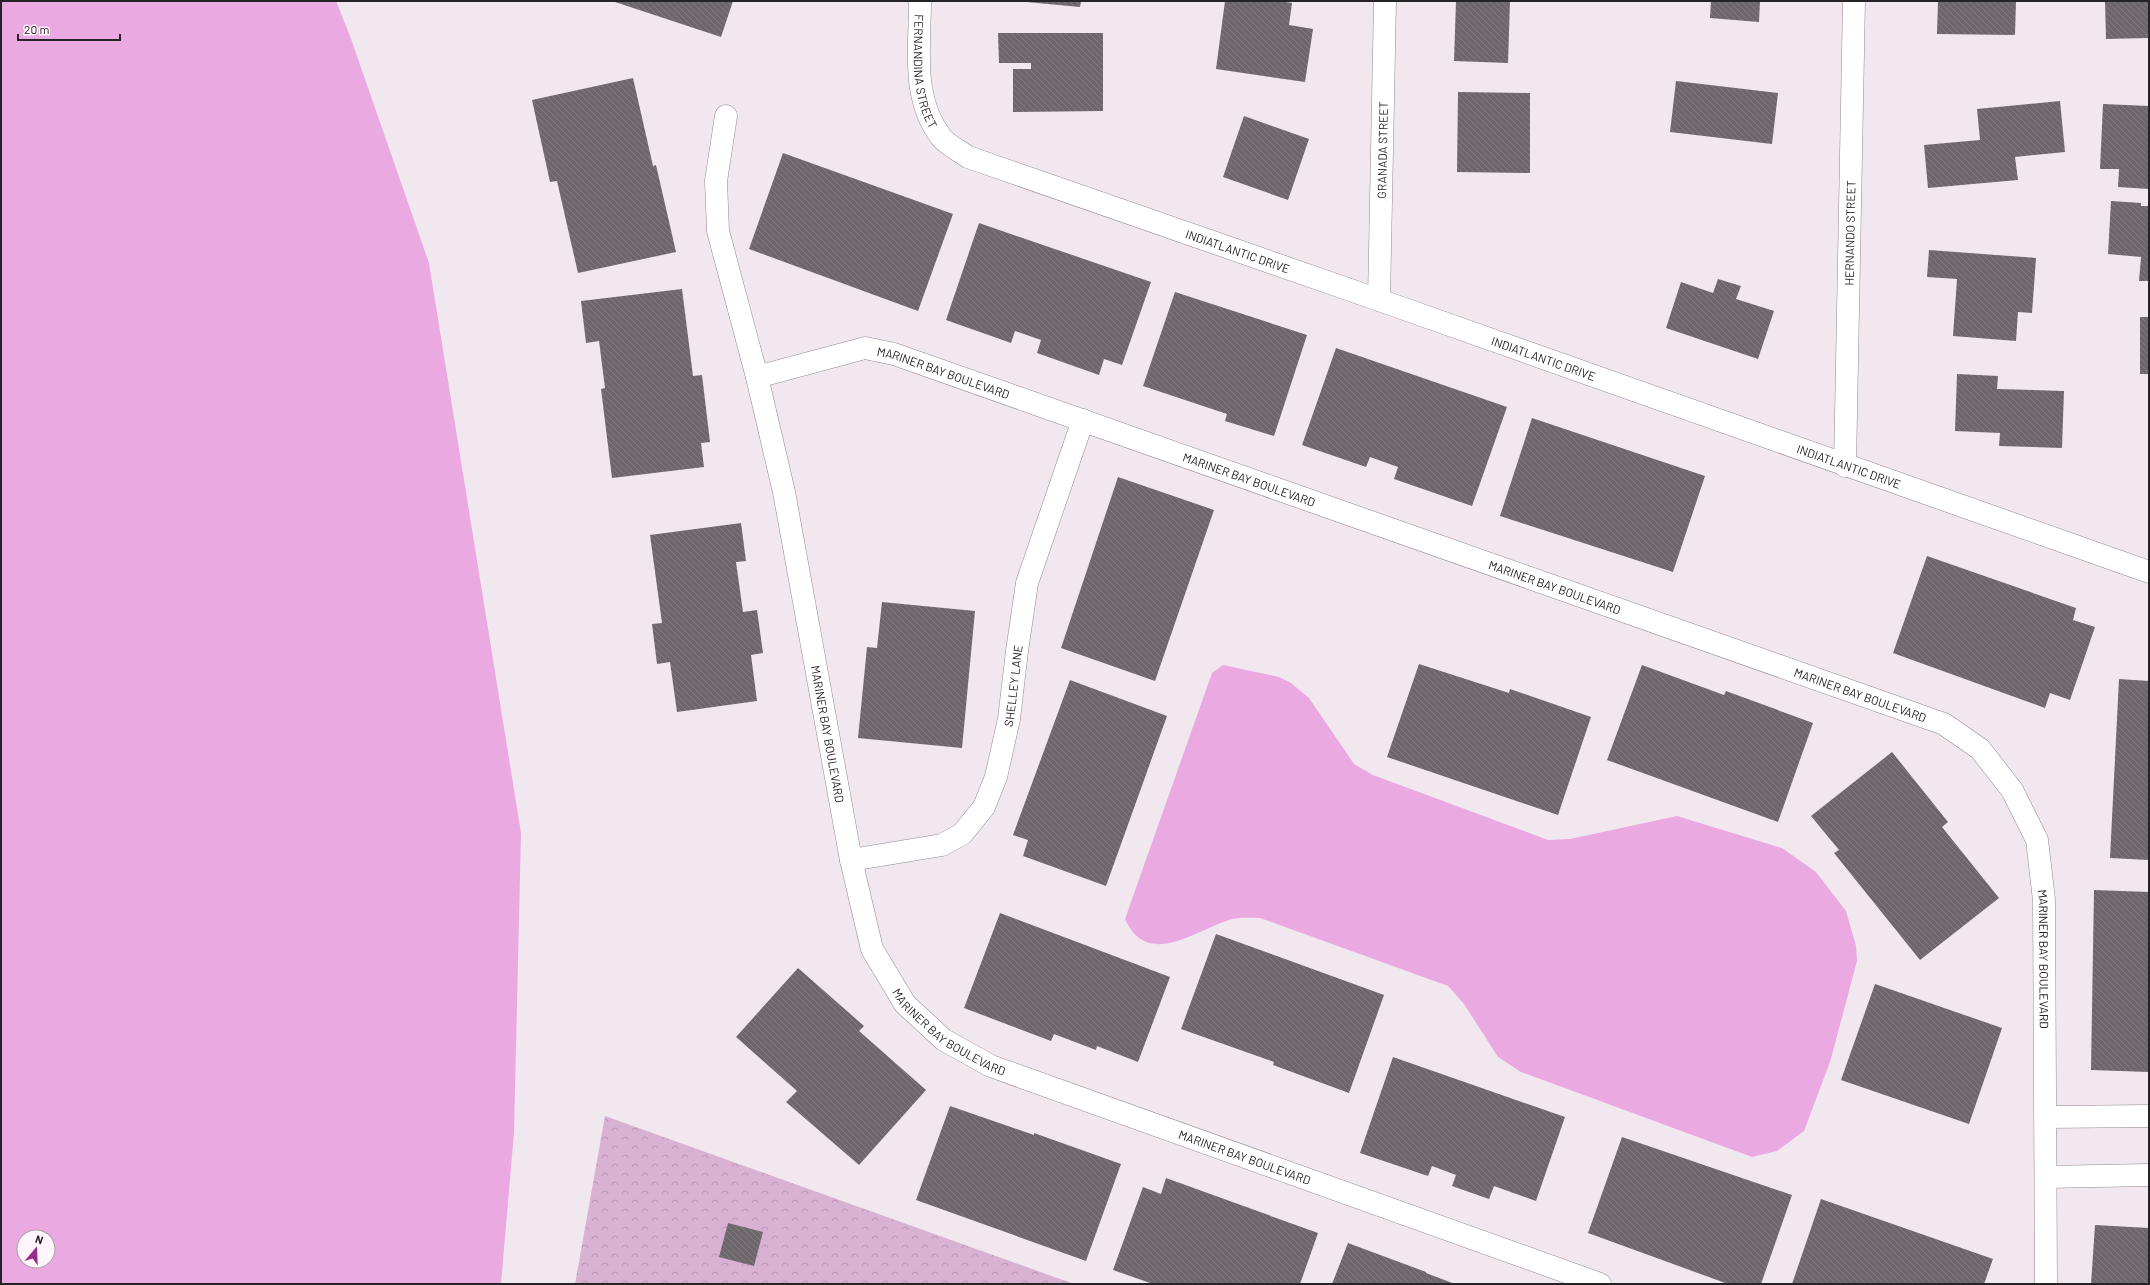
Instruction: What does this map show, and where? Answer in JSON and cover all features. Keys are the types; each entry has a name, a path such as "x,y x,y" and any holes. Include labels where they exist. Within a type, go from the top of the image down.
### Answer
{"street":[{"name":"FERNANDINA STREET","path":"920,1 919,83 928,116 942,139"},
{"name":"GRANADA STREET","path":"1379,300 1385,1"},
{"name":"HERNANDO STREET","path":"1845,466 1854,1"},
{"name":"MARINER BAY BOULEVARD","path":"726,116 716,181 718,231 757,377 784,492 850,860 872,949 905,1004 944,1040 991,1066 1600,1284"},
{"name":"INDIATLANTIC DRIVE","path":"942,139 968,157 1379,300 1845,466 2149,572"},
{"name":"MARINER BAY BOULEVARD","path":"757,377 865,348 894,354 1944,724 1980,749 2012,790 2037,840 2044,900 2047,1117 2046,1284"},
{"name":"SHELLEY LANE","path":"850,860 942,845 962,834 984,807 996,777 1009,719 1016,651 1027,583 1083,420"},
{"path":"2047,1117 2149,1116"},
{"path":"2046,1177 2149,1175"}],"green space":[{"path":"605,1116 1074,1284 575,1284"}],"shaded area":[{"path":"1,1 336,1 350,36 429,263 521,833 514,1132 501,1284 1,1284"},
{"path":"1223,665 1279,677 1291,683 1309,698 1354,764 1373,775 1548,840 1570,839 1677,816 1782,848 1816,872 1846,911 1856,946 1857,961 1830,1062 1804,1131 1777,1151 1752,1157 1521,1072 1498,1057 1464,1004 1448,986 1260,918 1233,919 1215,925 1187,938 1159,944 1146,942 1135,934 1125,919 1212,673"}],"building":[{"path":"612,1 733,1 721,37"},
{"path":"1015,1 1081,1 1080,7"},
{"path":"1225,1 1280,1 1292,3 1289,25 1313,29 1305,82 1216,69"},
{"path":"1456,1 1510,1 1508,63 1454,61"},
{"path":"1711,1 1760,1 1759,22 1710,18"},
{"path":"1938,1 2016,1 2015,35 1937,34"},
{"path":"2105,1 2149,1 2149,38 2106,39"},
{"path":"998,33 1103,33 1103,111 1013,112 1013,69 1031,69 1031,63 999,63"},
{"path":"633,78 653,166 656,165 676,252 578,273 557,181 550,182 532,100"},
{"path":"1676,81 1778,93 1772,144 1670,132"},
{"path":"1458,92 1530,93 1530,173 1457,172"},
{"path":"2060,101 2065,152 2015,157 2018,180 1928,188 1924,145 1980,140 1977,109"},
{"path":"2103,104 2149,106 2149,189 2118,187 2119,169 2100,169"},
{"path":"1244,116 1309,139 1288,200 1223,177"},
{"path":"783,153 953,214 918,311 749,249"},
{"path":"2111,201 2141,203 2141,206 2149,206 2149,281 2139,281 2141,257 2108,254"},
{"path":"979,223 1151,282 1122,365 1104,359 1099,375 1037,353 1041,340 1015,331 1011,343 946,320"},
{"path":"1929,250 2036,258 2032,313 2018,312 2016,341 1953,336 1957,279 1927,277"},
{"path":"1718,279 1741,286 1736,299 1774,311 1758,359 1666,328 1681,282 1713,293"},
{"path":"682,289 693,376 702,375 710,442 701,443 704,467 612,478 601,389 605,388 599,341 586,343 581,301"},
{"path":"1175,292 1307,335 1274,436 1225,421 1227,414 1143,386"},
{"path":"2140,317 2149,317 2149,374 2140,374"},
{"path":"1336,348 1507,407 1472,506 1394,479 1398,467 1370,457 1366,467 1302,445"},
{"path":"1957,374 1998,376 1997,389 2064,391 2062,448 1999,446 2000,433 1955,431"},
{"path":"1532,418 1705,476 1673,572 1500,516"},
{"path":"1118,477 1214,510 1155,681 1061,648"},
{"path":"741,523 746,561 736,562 743,612 757,610 763,653 751,655 757,701 677,712 670,662 657,664 652,624 662,623 650,535"},
{"path":"1927,556 2076,608 2073,620 2095,627 2070,700 2050,693 2045,708 1893,653"},
{"path":"882,602 975,611 962,748 858,738 867,647 877,648"},
{"path":"1419,664 1509,693 1510,689 1591,717 1558,815 1387,757"},
{"path":"1642,665 1724,695 1726,691 1813,723 1778,822 1607,760"},
{"path":"2119,679 2149,681 2149,860 2110,858"},
{"path":"1070,680 1167,716 1106,886 1023,856 1028,840 1013,835"},
{"path":"1892,752 1948,822 1942,827 1999,898 1920,960 1834,853 1839,850 1811,816"},
{"path":"2094,890 2149,892 2149,1072 2091,1070"},
{"path":"1000,913 1170,977 1138,1062 1097,1046 1096,1050 1054,1034 1051,1041 964,1008"},
{"path":"1216,934 1384,995 1349,1093 1273,1065 1274,1062 1181,1029"},
{"path":"798,968 864,1026 859,1031 926,1090 859,1165 786,1102 797,1091 736,1037"},
{"path":"1875,984 2002,1028 1969,1124 1841,1080"},
{"path":"1393,1057 1565,1117 1536,1201 1494,1186 1489,1199 1452,1186 1456,1175 1432,1166 1428,1176 1360,1153"},
{"path":"950,1106 1034,1135 1034,1133 1121,1164 1086,1261 916,1200"},
{"path":"1622,1137 1792,1195 1761,1284 1728,1284 1588,1233"},
{"path":"1166,1178 1318,1233 1300,1284 1153,1284 1113,1270 1143,1187 1161,1194"},
{"path":"1821,1199 1993,1259 1984,1284 1792,1284"},
{"path":"728,1223 763,1232 754,1266 719,1257"},
{"path":"2095,1225 2149,1228 2149,1284 2091,1284"},
{"path":"1348,1243 1426,1272 1455,1284 1332,1284"}]}
